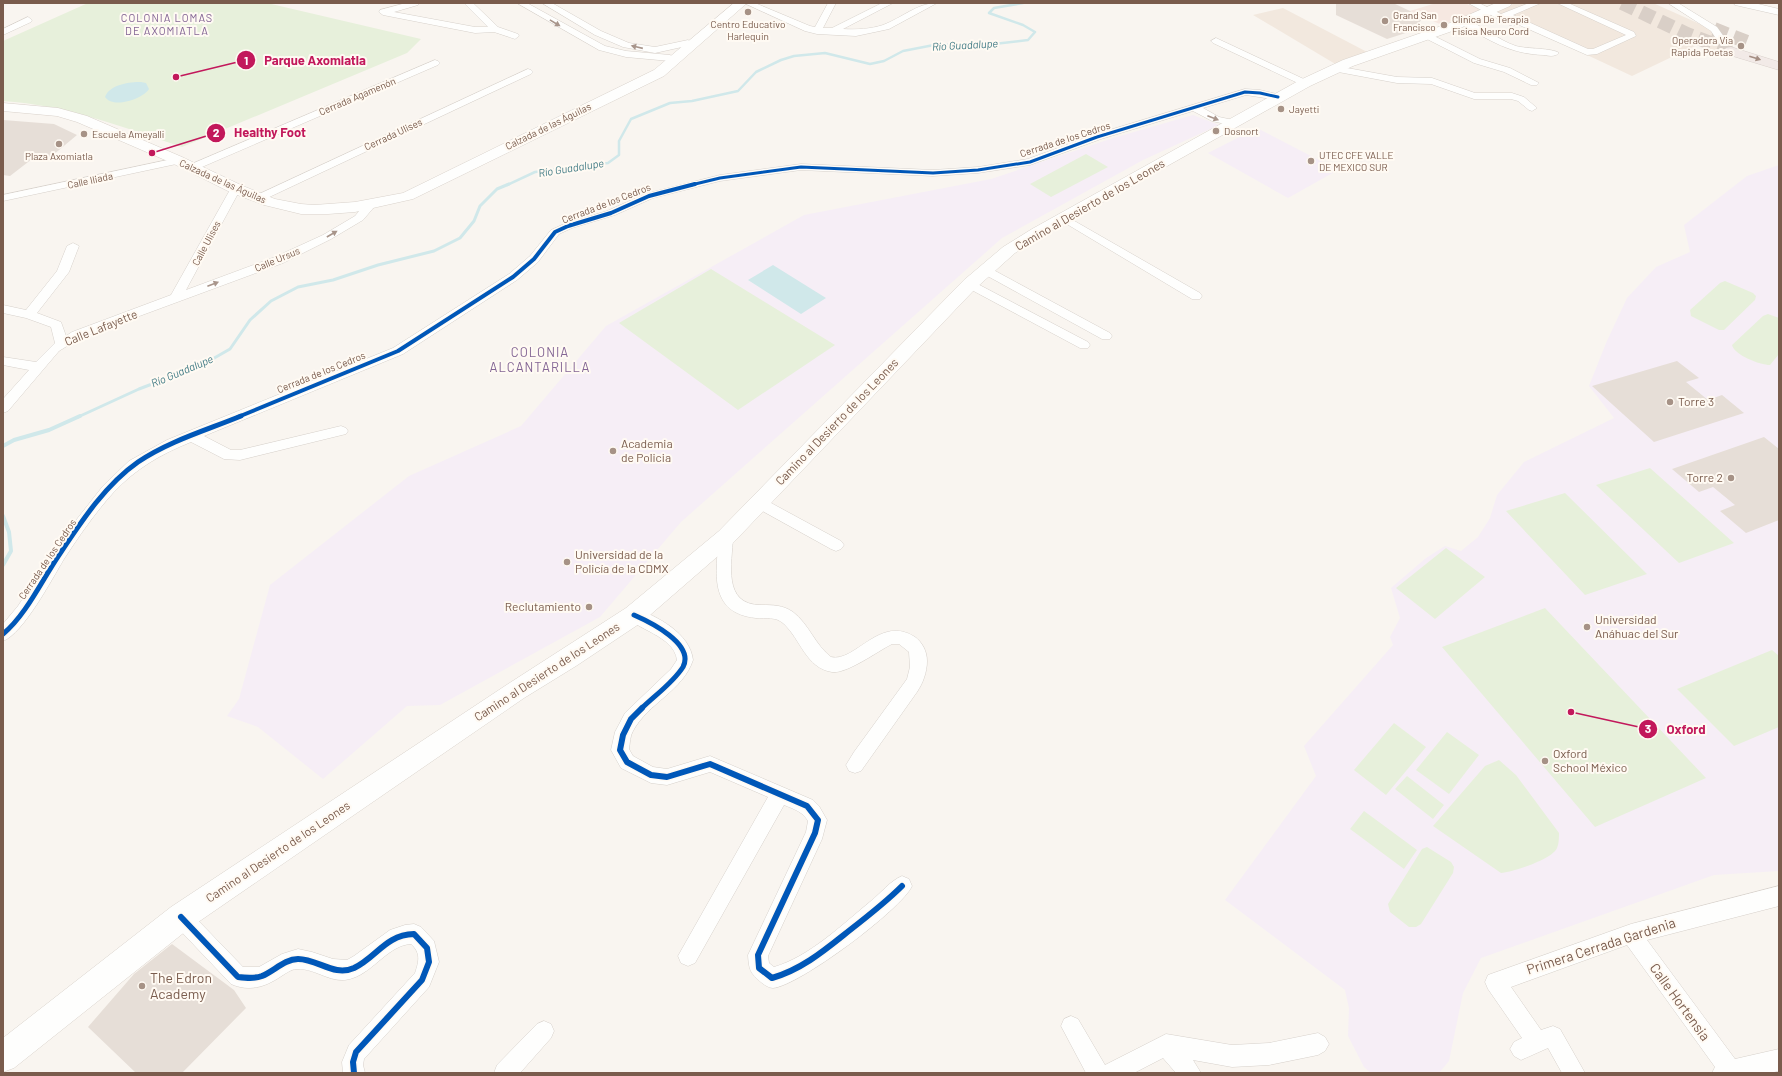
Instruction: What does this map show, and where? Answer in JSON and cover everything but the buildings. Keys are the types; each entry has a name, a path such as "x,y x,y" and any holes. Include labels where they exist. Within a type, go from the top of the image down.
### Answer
{"highway":[{"path":"1752,44 1779,54"},
{"path":"1727,48 1779,66"}],"main road":[{"name":"Calzada de las Águilas","path":"640,81 736,3"},
{"name":"Calzada de las Águilas","path":"4,109 58,112 82,119 258,198 299,209 332,209 369,206 408,196 659,73 741,3"},
{"name":"Camino al Desierto de los Leones","path":"3,1057 191,910 516,691 568,660 634,615 726,537 970,284 1009,250 1038,232 1305,83 1336,69 1463,22 1506,3"}],"street":[{"path":"415,3 382,12 475,30 495,29 515,36"},
{"path":"468,3 495,29"},
{"path":"521,3 602,48 626,54 670,58"},
{"path":"546,3 596,31 622,43 640,48 657,50 688,42"},
{"path":"748,3 800,27 817,31 856,33 886,27 933,3"},
{"path":"817,31 832,3"},
{"path":"831,32 889,3"},
{"path":"1472,3 1534,33"},
{"path":"1535,3 1505,15 1587,52 1594,52 1632,36 1631,34 1561,3"},
{"path":"1672,3 1714,30 1727,48"},
{"path":"1739,3 1779,12"},
{"path":"3,32 28,20"},
{"path":"1463,22 1512,48 1530,52 1554,53"},
{"path":"1426,35 1477,62 1507,70 1534,83"},
{"path":"1216,41 1305,83"},
{"path":"649,57 657,50"},
{"name":"Cerrada Agamenón","path":"191,168 435,63"},
{"path":"1336,69 1397,80 1432,81 1457,92 1474,96 1512,96 1521,99 1532,108"},
{"name":"Cerrada Ulises","path":"258,198 528,72"},
{"name":"Cerrada de los Cedros","path":"3,634 20,616 66,545 112,484 134,465 152,454 192,436 398,351 513,277 534,258 555,232 568,226 611,213 649,196 720,178 801,167 933,173 978,170 1030,162 1097,137 1245,92 1260,93 1278,97"},
{"path":"1195,108 1216,119 1234,123"},
{"name":"Calle Iliada","path":"3,198 177,161"},
{"name":"Calle Ulises","path":"176,298 236,188"},
{"name":"Calle Ursus","path":"176,298 279,260 327,237 359,218 369,206"},
{"path":"1064,218 1196,296"},
{"path":"29,315 63,272 73,246"},
{"path":"986,270 1106,336"},
{"path":"970,284 1084,345"},
{"name":"Calle Lafayette","path":"3,408 61,343 76,335 176,298"},
{"path":"3,309 29,315 57,325 61,343"},
{"path":"3,361 39,366"},
{"path":"192,436 229,455 240,455 341,431"},
{"path":"760,503 836,545"},
{"path":"726,537 724,588 731,602 742,609 783,614 794,622 809,646 823,660 832,665 843,663 869,647 891,638 904,637 914,646 920,662 915,681 855,765"},
{"path":"634,615 651,622 668,633 683,649 685,661 680,671 632,716 625,727 620,750 627,762 651,776 667,777 710,764 807,806 818,820 815,833 758,955 759,968 772,978 785,975 822,953 887,901 902,886"},
{"path":"688,956 780,794"},
{"name":"Primera Cerrada Gardenia","path":"1574,1073 1552,1036 1529,1045 1494,982 1631,934 1779,896"},
{"path":"191,910 238,977 250,978 262,976 290,961 297,959 313,962 332,970 344,971 354,968 389,941 400,936 414,934 422,941 427,948 429,962 422,980 356,1052 352,1060 354,1073"},
{"name":"Calle Hortensia","path":"1631,934 1726,1072"},
{"path":"1071,1026 1098,1073"},
{"path":"505,1073 544,1031"},
{"path":"1112,1073 1166,1045 1232,1056 1269,1054 1318,1044"},
{"path":"1166,1045 1190,1073"},
{"path":"1726,1072 1779,1060"}],"shaded area":[{"path":"1436,3 1465,3 1481,10 1442,25 1410,11"},
{"path":"1516,3 1653,3 1711,29 1724,44 1714,51 1699,44 1632,76 1493,11"},
{"path":"1283,8 1369,53 1337,65 1253,15"},
{"name":"Academia de Policia","path":"1193,115 1219,125 1143,160 1002,238 681,522 600,617 440,705 407,706 323,779 258,727 227,716 239,699 270,585 409,476 521,426 606,326 804,215 991,179 1113,138"},
{"path":"1257,128 1338,170 1288,198 1208,153"},
{"name":"Universidad Anáhuac del Sur","path":"1779,165 1779,871 1714,875 1481,958 1463,993 1449,1061 1439,1073 1371,1073 1364,1067 1348,1036 1349,1008 1345,990 1225,900 1316,776 1304,746 1393,645 1390,637 1400,618 1391,588 1426,558 1445,546 1461,551 1478,537 1490,518 1497,495 1524,462 1614,418 1589,386 1606,343 1627,298 1656,267 1690,252 1684,225 1747,176"}],"green space":[{"path":"88,3 267,3 421,39 407,53 182,147 71,112 26,103 3,101 3,41"},
{"path":"1086,154 1108,167 1051,197 1030,184"},
{"path":"711,269 835,345 738,410 619,323"},
{"path":"1725,281 1753,293 1756,296 1755,300 1724,330 1719,330 1691,316 1690,310 1720,283"},
{"path":"1768,314 1779,318 1779,354 1770,365 1766,365 1742,356 1734,349 1732,345 1763,316"},
{"path":"1650,468 1734,543 1679,563 1596,485"},
{"path":"1565,493 1647,574 1585,595 1506,511"},
{"path":"1446,548 1485,577 1435,619 1396,588"},
{"path":"1545,608 1706,778 1595,827 1442,647"},
{"path":"1772,650 1779,656 1779,727 1734,746 1677,689"},
{"path":"1394,723 1426,747 1386,795 1354,770"},
{"path":"1447,732 1479,755 1449,794 1416,770"},
{"path":"1499,760 1516,775 1559,833 1559,843 1554,852 1523,868 1501,873 1433,826 1485,766"},
{"path":"1407,776 1444,805 1433,819 1395,789"},
{"path":"1364,811 1417,850 1404,869 1350,829"},
{"path":"1427,847 1451,862 1454,867 1453,873 1421,924 1416,927 1409,927 1390,912 1388,904 1422,849"}],"water":[{"path":"126,83 146,83 149,89 146,93 135,99 114,102 109,101 105,97 111,89"},
{"path":"773,265 826,298 801,314 748,280"}],"waterway":[{"name":"Río Guadalupe","path":"507,185 535,172 608,163 619,155 619,141 631,119 670,103 692,101 738,91 756,72 781,60 794,56 825,53 870,64 884,61 903,51 934,45 994,44 1028,40 1035,32 1023,25 989,13 994,8 1023,3"},
{"name":"Río Guadalupe","path":"78,417 139,389 202,365 230,349 250,320 271,301 298,287 333,280 378,265 434,251 460,238 474,221 480,206 497,189 509,184"},
{"name":"Río Guadalupe","path":"3,446 14,440 49,430 80,416"},
{"name":"Río Guadalupe","path":"3,516 9,532 11,551 3,565"}],"tunnel":[{"path":"1622,3 1687,34 1731,51"},
{"path":"1714,29 1752,44"}],"cycle path":[{"path":"3,634 19,617 59,554 95,505 121,476 134,465 172,444 398,351 513,277 534,259 555,232 568,226 611,213 649,196 720,178 801,167 933,173 978,170 1030,162 1097,137 1245,92 1260,93 1278,97"},
{"path":"634,615 646,620 668,634 677,643 684,655 685,660 683,666 669,683 639,710 626,726 620,750 627,762 651,775 667,777 710,764 807,806 818,820 815,833 758,955 759,968 772,978 783,975 803,965 832,945 877,909 902,886"},
{"path":"181,917 238,977 244,978 262,976 284,963 298,959 312,962 333,970 347,970 362,964 382,946 397,937 405,934 414,934 422,941 427,948 429,962 422,980 356,1052 353,1062 354,1073"}],"place":[{"name":"Centro Educativo Harlequin","path":"748,12"},
{"name":"Grand San Francisco","path":"1385,21"},
{"name":"Clinica De Terapia Fisica Neuro Cord","path":"1444,25"},
{"name":"Operadora Via Rapida Poetas","path":"1741,46"},
{"name":"Parque Axomiatla","path":"176,77"},
{"name":"Jayetti","path":"1281,109"},
{"name":"Dosnort","path":"1216,131"},
{"name":"Escuela Ameyalli","path":"84,134"},
{"name":"Plaza Axomiatla","path":"59,144"},
{"name":"Healthy Foot","path":"152,153"},
{"name":"UTEC CFE VALLE DE MEXICO SUR","path":"1311,161"},
{"name":"Torre 3","path":"1670,402"},
{"name":"Academia de Policia","path":"613,451"},
{"name":"Torre 2","path":"1731,478"},
{"name":"Universidad de la Policía de la CDMX","path":"567,562"},
{"name":"Reclutamiento","path":"589,607"},
{"name":"Universidad Anáhuac del Sur","path":"1587,627"},
{"name":"Oxford","path":"1571,712"},
{"name":"Oxford School México","path":"1545,761"},
{"name":"The Edron Academy","path":"142,986"}],"district":[{"name":"COLONIA LOMAS DE AXOMIATLA","path":"167,24"},
{"name":"COLONIA ALCANTARILLA","path":"540,360"}]}
